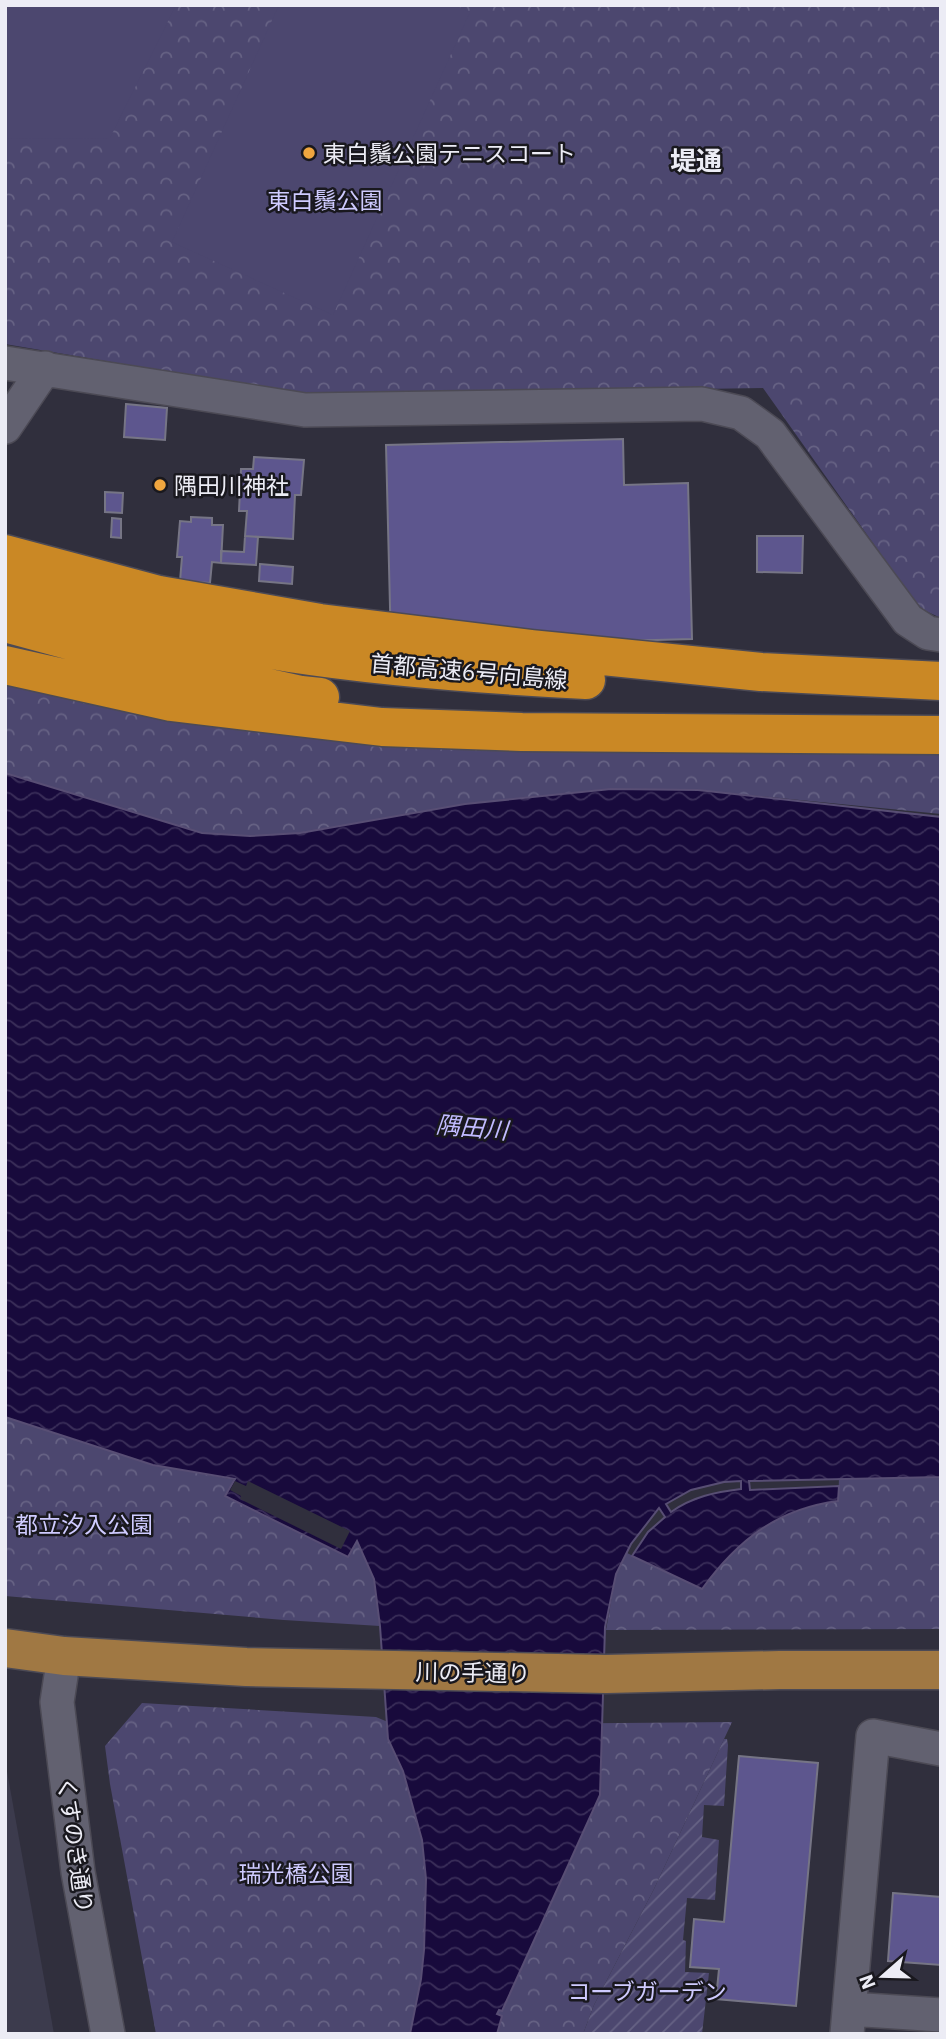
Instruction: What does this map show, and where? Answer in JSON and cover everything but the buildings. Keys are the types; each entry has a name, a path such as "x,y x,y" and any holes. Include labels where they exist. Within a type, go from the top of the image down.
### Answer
{"highway":[{"path":"5,554 159,595 320,623 532,649 761,672 941,681"},
{"name":"首都高速6号向島線","path":"5,589 77,609 289,653 390,666 569,679 764,687 941,687"},
{"path":"5,623 141,660 301,695 446,710 761,734"},
{"path":"5,665 171,702 382,727 522,732 941,735"}],"main road":[{"name":"川の手通り","path":"5,1648 64,1656 277,1667 606,1674 941,1670"}],"street":[{"path":"5,363 304,411 702,404 741,413 770,434 908,620 928,633 941,635"},
{"path":"5,427 45,368"},
{"name":"くすのき通り","path":"64,1656 57,1702 78,1872 108,2034"},
{"path":"941,1749 873,1736 848,2021 941,2015"}],"shaded area":[{"path":"5,1760 54,2034 5,2034"}],"green space":[{"name":"東白鬚公園","path":"5,5 941,5 941,618 919,608 763,388 307,395 5,344"},
{"path":"5,5 176,5 110,138 5,139"},
{"name":"東白鬚公園テニスコート","path":"279,5 455,5 470,12 333,315 172,242"},
{"path":"5,644 129,680 286,709 807,720 941,720 941,814 698,790 611,789 465,804 300,833 250,836 202,833 5,773"},
{"name":"都立汐入公園","path":"5,1417 153,1465 236,1480 226,1497 348,1557 357,1540 374,1579 380,1626 5,1596"},
{"path":"941,1477 941,1629 606,1630 616,1574 627,1553 702,1589 745,1542 777,1519 816,1505 838,1501 839,1479"},
{"name":"瑞光橋公園","path":"142,1703 376,1717 395,1725 732,1722 654,1889 594,2005 583,2034 156,2034 105,1746"},
{"name":"コーブガーデン","path":"724,1739 727,1739 728,1745 724,1806 704,1805 702,1837 719,1840 715,1900 687,1898 683,1940 686,1941 685,1972 709,1973 702,2034 583,2034 594,2005 654,1889"}],"water":[{"name":"隅田川","path":"5,773 202,833 250,836 300,833 465,804 611,789 698,790 941,817 941,1477 749,1481 750,1490 839,1486 838,1501 796,1511 761,1530 730,1556 702,1589 632,1556 648,1532 665,1517 659,1508 631,1544 616,1574 605,1627 600,1795 502,2011 499,2010 497,2014 502,2016 497,2034 410,2034 424,1950 426,1879 422,1840 403,1771 388,1739 374,1579 357,1541 348,1557 225,1496 235,1479 153,1465 5,1417","holes":["741,1481 741,1489 704,1496 671,1512 666,1504 691,1490"]}],"pier":[{"path":"235,1481 246,1486 248,1481 350,1531 341,1549 240,1499 241,1496 230,1490"}],"place":[{"name":"東白鬚公園テニスコート","path":"309,153"},
{"name":"隅田川神社","path":"160,485"}],"district":[{"name":"堤通","path":"696,160"}]}
